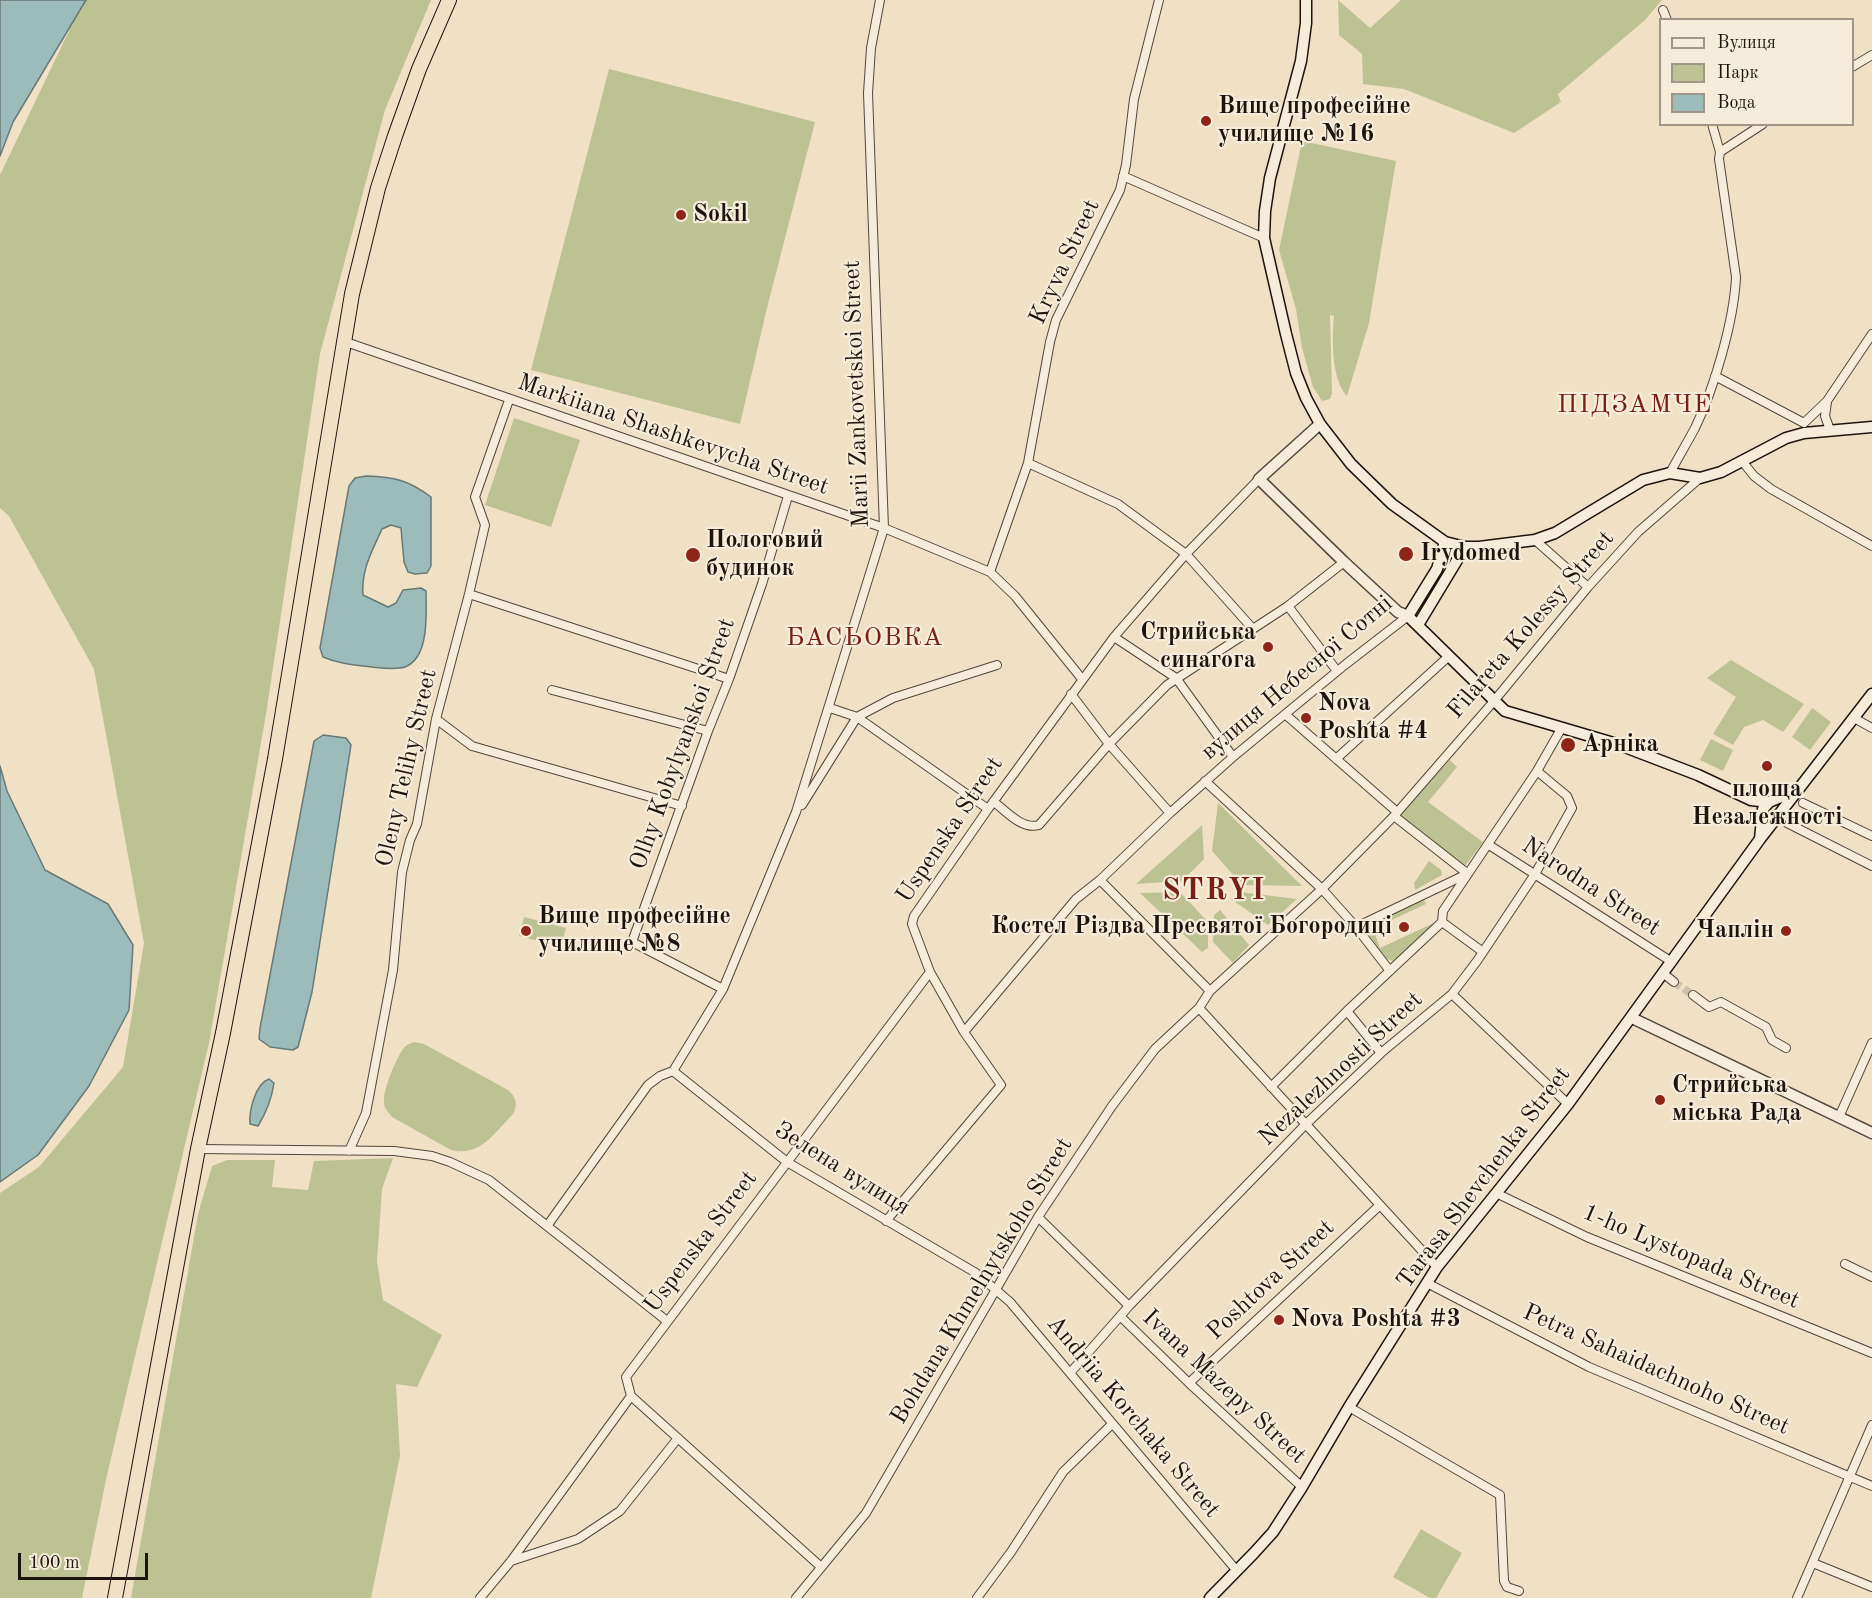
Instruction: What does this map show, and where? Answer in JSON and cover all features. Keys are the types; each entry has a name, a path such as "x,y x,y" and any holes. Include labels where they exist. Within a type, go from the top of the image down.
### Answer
{"highway":[{"path":"114,1598 198,1149 223,1033 275,759 343,341 363,248 391,146 419,69 449,0"}],"main road":[{"path":"1306,0 1306,24 1301,61 1270,178 1264,238 1296,373 1320,424 1352,464 1392,504 1445,542 1465,547 1536,540 1555,533 1643,480 1670,473 1700,478"},
{"name":"Uspenska Street","path":"1259,479 1320,424"},
{"name":"Filareta Kolessy Street","path":"1700,478 1742,461 1804,428 1830,430 1872,427"},
{"path":"1259,479 1398,612 1408,616 1418,625 1505,711 1628,748 1698,775 1751,800 1769,802 1778,806 1783,819 1770,819 1751,800"},
{"name":"вулиця Небесної Сотні","path":"1408,616 1437,569 1445,542"},
{"name":"вулиця Небесної Сотні","path":"1418,625 1465,547"},
{"name":"Tarasa Shevchenka Street","path":"1214,1597 1273,1532 1426,1283 1568,1104 1760,839 1783,819 1798,790 1872,694"},
{"path":"1760,839 1764,806 1798,790"},
{"path":"1632,1018 1872,1133"}],"street":[{"name":"Marii Zankovetskoi Street","path":"673,1071 723,989 793,820 830,708 884,528 868,93 871,48 880,0"},
{"name":"Kryva Street","path":"990,572 1028,463 1056,320 1120,190 1134,99 1159,0"},
{"path":"1663,10 1666,18"},
{"path":"1854,66 1872,55"},
{"path":"1670,473 1695,427 1714,376 1735,296 1736,277 1719,159 1720,152 1713,126"},
{"path":"1720,152 1760,126"},
{"path":"1123,176 1264,238"},
{"name":"Filareta Kolessy Street","path":"1804,428 1827,401 1872,334"},
{"name":"Markiiana Shashkevycha Street","path":"343,341 884,528 990,572 1015,596 1082,679"},
{"path":"1714,376 1804,428"},
{"name":"Oleny Telihy Street","path":"349,1151 366,1113 393,970 402,872 410,840 417,824 436,719 485,525 475,497 509,400"},
{"path":"1827,401 1825,416 1830,430"},
{"path":"1742,461 1754,476 1771,489 1872,546"},
{"path":"1028,463 1118,504 1186,554 1253,629"},
{"name":"Filareta Kolessy Street","path":"1210,991 1322,889 1395,814 1494,701 1588,586 1638,532 1700,478"},
{"name":"Uspenska Street","path":"632,1396 626,1377 930,972 912,924 914,916 1071,694 1114,638 1186,554 1259,479"},
{"name":"Olhy Kobylyanskoi Street","path":"723,989 632,942 729,679 762,584 788,496"},
{"path":"1536,540 1588,586"},
{"path":"830,708 857,717 991,806 1025,826 1032,827 1039,825 1109,744 1167,685 1288,606 1344,562"},
{"path":"469,594 729,679"},
{"path":"1288,606 1337,671"},
{"name":"вулиця Небесної Сотні","path":"964,1032 1076,899 1100,880 1233,757 1408,616"},
{"path":"1114,638 1176,678 1233,757"},
{"path":"1336,759 1449,656"},
{"path":"793,820 857,717 893,698 998,665"},
{"path":"552,690 708,731"},
{"path":"1071,694 1109,744 1170,813"},
{"path":"1286,715 1395,814 1468,874"},
{"path":"1854,718 1872,728"},
{"path":"436,719 472,746 682,806"},
{"path":"1271,1087 1347,1011 1442,922 1443,911 1537,771 1561,729"},
{"name":"Nezalezhnosti Street","path":"1070,1373 1129,1306 1306,1124 1381,1053 1452,994 1535,874 1572,808 1567,796 1537,771"},
{"path":"1205,781 1322,889 1356,927 1390,971"},
{"path":"1803,803 1872,836"},
{"path":"1783,819 1872,866"},
{"name":"Narodna Street","path":"1489,845 1672,962"},
{"path":"1356,927 1468,874"},
{"path":"1100,880 1210,991"},
{"path":"1442,922 1483,952"},
{"path":"886,1221 1001,1085 964,1032 930,972"},
{"path":"1664,974 1674,982"},
{"name":"Bohdana Khmelnytskoho Street","path":"796,1598 820,1566 866,1513 1038,1216 1112,1106 1155,1049 1199,1008 1210,991"},
{"path":"1452,994 1568,1104"},
{"path":"1693,995 1708,1007 1721,1002 1766,1027 1772,1040 1786,1048"},
{"path":"1199,1008 1437,1268"},
{"path":"1347,1011 1381,1053"},
{"path":"1839,1117 1872,1043"},
{"path":"547,1226 648,1085 660,1076 673,1071"},
{"name":"Зелена вулиця","path":"673,1071 787,1162 976,1273 996,1291"},
{"path":"198,1149 394,1151 432,1156 450,1162 489,1180 667,1321"},
{"name":"1-ho Lystopada Street","path":"1496,1192 1587,1237 1872,1353"},
{"name":"Poshtova Street","path":"1189,1383 1380,1205"},
{"path":"1038,1216 1129,1306"},
{"path":"1845,1264 1872,1277"},
{"name":"Petra Sahaidachnoho Street","path":"1426,1283 1589,1367 1872,1486"},
{"name":"Andriia Korchaka Street","path":"996,1291 1010,1302 1237,1571"},
{"name":"Ivana Mazepy Street","path":"1120,1316 1302,1487"},
{"path":"480,1598 511,1561 632,1396 820,1566"},
{"path":"1349,1407 1500,1495 1504,1581 1507,1587 1519,1592"},
{"path":"977,1598 1011,1552 1063,1472 1112,1424"},
{"path":"1797,1598 1872,1425"},
{"path":"511,1561 578,1539 620,1511 678,1438"},
{"path":"1813,1563 1872,1587"}],"green space":[{"path":"86,0 431,0 385,110 320,354 267,708 209,1043 107,1475 82,1598 0,1598 0,1193 39,1167 123,1067 144,943 94,669 9,516 0,508 0,175 78,12"},
{"path":"1338,0 1370,28 1401,0 1662,0 1645,20 1558,94 1561,102 1514,133 1404,89 1363,84 1362,54 1339,35"},
{"name":"Sokil","path":"609,69 815,122 740,424 531,370"},
{"path":"1302,141 1396,161 1369,323 1347,396 1335,369 1334,316 1330,315 1332,393 1330,399 1322,401 1313,387 1302,348 1296,309 1279,250"},
{"path":"514,418 580,440 551,527 485,505"},
{"path":"1731,660 1804,704 1783,732 1763,720 1744,727 1733,745 1713,734 1736,697 1707,678"},
{"path":"1812,708 1831,722 1810,750 1792,737"},
{"path":"1711,739 1733,750 1723,771 1700,760"},
{"path":"1450,760 1457,767 1428,802 1483,842 1465,866 1400,814"},
{"path":"1218,803 1302,886 1242,885 1212,851"},
{"path":"1202,825 1204,859 1182,881 1136,884"},
{"path":"1429,861 1441,870 1442,875 1415,890 1414,883"},
{"path":"1180,892 1208,922 1208,948 1202,952 1140,893"},
{"path":"1240,892 1297,899 1268,925 1231,899"},
{"path":"1424,900 1426,904 1381,925 1384,930 1376,937 1380,948 1434,923 1435,925 1399,957 1393,961 1387,959 1370,937 1372,930 1376,924 1391,914"},
{"path":"1220,910 1249,945 1233,963 1213,942 1214,915"},
{"path":"524,917 566,928 561,947 519,936"},
{"path":"415,1042 424,1044 508,1090 513,1095 516,1104 513,1114 493,1136 479,1147 471,1150 451,1150 392,1117 386,1109 385,1095 394,1066 404,1048"},
{"path":"393,1158 382,1189 377,1261 383,1300 442,1335 417,1387 396,1384 400,1456 371,1598 131,1598 198,1214 212,1166 227,1160 275,1160 272,1187 308,1190 314,1161"},
{"path":"1421,1529 1462,1553 1436,1598 1430,1598 1393,1577"}],"water":[{"path":"0,0 86,0 13,122 0,156"},
{"path":"366,476 401,480 431,497 431,566 427,573 408,572 404,562 401,528 391,525 382,529 368,561 364,577 363,595 388,607 396,603 403,590 421,588 426,591 423,644 413,662 401,668 380,668 335,661 323,657 320,648 349,486 355,478"},
{"path":"323,735 346,738 351,745 312,992 298,1047 293,1050 270,1047 259,1039 260,1028 314,741"},
{"path":"0,766 7,791 45,870 108,904 133,945 129,1010 89,1086 38,1155 0,1182"},
{"path":"269,1079 274,1083 266,1110 258,1126 250,1124 252,1105 257,1092 260,1086"}],"tunnel":[{"path":"1674,982 1693,995"}],"place":[{"name":"Вище професійне училище №16","path":"1206,121"},
{"name":"Sokil","path":"681,215"},
{"name":"Irydomed","path":"1406,554"},
{"name":"Пологовий будинок","path":"693,555"},
{"name":"Стрийська синагога","path":"1268,647"},
{"name":"Nova Poshta #4","path":"1306,718"},
{"name":"Арніка","path":"1568,745"},
{"name":"площа Незалежності","path":"1767,766"},
{"name":"Костел Різдва Пресвятої Богородиці","path":"1404,927"},
{"name":"Вище професійне училище №8","path":"526,931"},
{"name":"Чаплін","path":"1786,931"},
{"name":"Стрийська міська Рада","path":"1660,1100"},
{"name":"Nova Poshta #3","path":"1279,1320"}],"district":[{"name":"ПІДЗАМЧЕ","path":"1635,405"},
{"name":"БАСЬОВКА","path":"865,638"},
{"name":"STRYI","path":"1214,891"}]}
